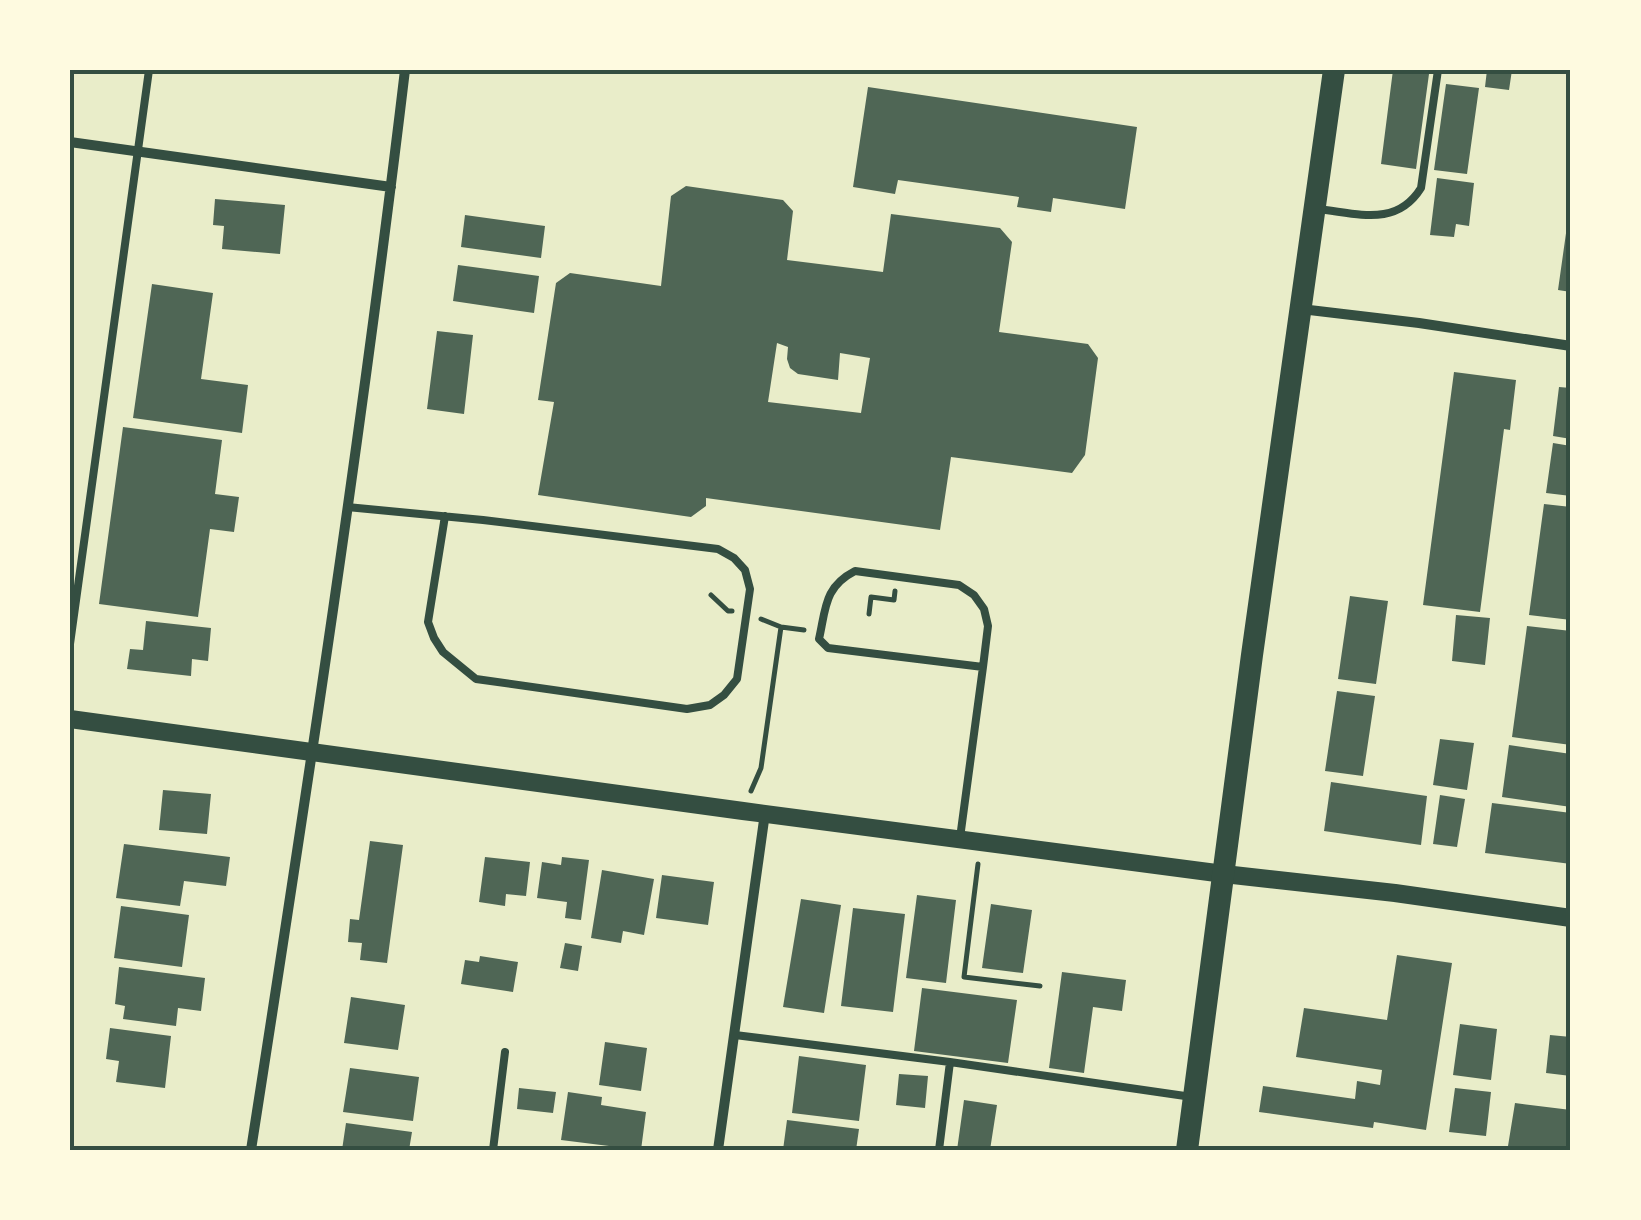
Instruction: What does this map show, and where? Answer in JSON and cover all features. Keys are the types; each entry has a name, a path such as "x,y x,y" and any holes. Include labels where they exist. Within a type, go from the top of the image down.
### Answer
{"main road":[{"path":"1187,1150 1334,70"}],"street":[{"path":"251,1150 313,752 406,70"},
{"path":"70,142 391,187"},
{"path":"1301,309 1571,346"},
{"path":"70,719 1571,918"},
{"path":"718,1150 764,813"}],"lane":[{"path":"70,644 149,70"},
{"path":"1315,208 1382,216 1402,210 1415,198 1422,188 1438,70"},
{"path":"347,508 445,516 718,549 745,570 750,588 737,680 710,706 686,708 476,680 443,652 428,622 445,516"},
{"path":"960,838 983,666 988,626 984,609 974,595 959,585 855,570 828,594 819,640 828,648 983,666"},
{"path":"735,1036 1195,1097"},
{"path":"492,1150 506,1052"},
{"path":"939,1150 950,1062"}],"path":[{"path":"868,614 871,596 894,600 896,588"},
{"path":"742,811 761,768 781,627"},
{"path":"981,841 964,977 1040,986"}],"building":[{"path":"1393,70 1429,74 1416,169 1381,164"},
{"path":"1487,70 1512,70 1509,90 1485,87"},
{"path":"1446,84 1479,88 1467,174 1434,170"},
{"path":"868,87 1137,127 1125,209 1053,198 1051,212 1017,207 1019,197 898,180 895,194 853,187"},
{"path":"1437,178 1474,183 1469,226 1456,224 1454,237 1430,235"},
{"path":"686,186 783,200 793,211 787,260 883,272 891,214 1000,228 1012,242 999,332 1088,344 1098,358 1085,455 1072,473 951,457 940,530 706,498 706,506 691,517 538,495 554,402 538,400 556,283 570,273 661,286 671,196","holes":["777,343 788,347 790,368 798,374 838,380 840,353 870,358 861,413 768,402"]},
{"path":"215,199 285,205 280,254 222,249 224,226 213,225"},
{"path":"1571,212 1571,292 1558,290"},
{"path":"465,215 545,226 541,258 461,247"},
{"path":"458,265 539,276 534,313 453,301"},
{"path":"152,284 213,293 201,379 248,385 242,433 133,418"},
{"path":"437,331 473,335 464,414 427,409"},
{"path":"1454,372 1516,380 1510,430 1504,429 1480,612 1423,605"},
{"path":"1559,387 1571,388 1571,439 1553,436"},
{"path":"123,427 222,440 215,494 239,497 234,532 210,529 198,617 99,604"},
{"path":"1553,443 1571,446 1571,496 1546,493"},
{"path":"1544,504 1571,507 1571,620 1529,615"},
{"path":"1350,596 1388,601 1376,684 1338,679"},
{"path":"1456,615 1490,618 1485,665 1452,661"},
{"path":"146,621 211,628 208,661 192,659 191,676 127,669 130,649 143,650"},
{"path":"1527,626 1571,631 1571,745 1512,737"},
{"path":"1337,691 1375,696 1363,776 1325,771"},
{"path":"1440,739 1474,743 1467,790 1433,785"},
{"path":"1509,745 1571,754 1571,807 1502,797"},
{"path":"1331,782 1427,796 1421,845 1324,831"},
{"path":"163,790 211,794 207,834 159,830"},
{"path":"1440,795 1465,799 1457,847 1433,844"},
{"path":"1492,803 1571,813 1571,864 1485,853"},
{"path":"370,841 403,845 387,963 360,960 362,943 348,942 350,919 359,920"},
{"path":"124,844 230,857 226,886 184,881 180,906 116,898"},
{"path":"485,857 530,862 526,896 506,894 505,906 479,902"},
{"path":"562,857 589,860 581,920 565,918 567,902 537,898 542,862 561,865"},
{"path":"602,870 654,879 644,935 623,931 621,943 591,938"},
{"path":"662,875 714,882 708,925 656,918"},
{"path":"917,895 956,900 946,983 906,978"},
{"path":"801,899 841,905 824,1013 783,1007"},
{"path":"991,904 1032,910 1023,973 982,968"},
{"path":"121,906 189,915 182,967 114,958"},
{"path":"853,908 905,914 893,1012 841,1006"},
{"path":"565,943 582,946 578,971 560,968"},
{"path":"1397,955 1452,963 1426,1130 1374,1122 1373,1128 1259,1112 1263,1086 1355,1099 1357,1081 1380,1085 1382,1070 1296,1057 1304,1008 1387,1020"},
{"path":"480,956 518,962 513,992 461,984 465,960 479,962"},
{"path":"119,967 205,978 201,1011 178,1008 176,1026 123,1019 125,1006 115,1004"},
{"path":"1062,972 1126,980 1122,1011 1093,1007 1084,1073 1049,1068"},
{"path":"922,988 1017,1000 1008,1063 914,1051"},
{"path":"351,997 405,1005 398,1050 344,1043"},
{"path":"1460,1024 1497,1029 1491,1080 1453,1075"},
{"path":"110,1028 171,1036 165,1088 116,1082 119,1061 106,1059"},
{"path":"1550,1035 1571,1037 1571,1076 1546,1073"},
{"path":"605,1042 647,1048 641,1091 599,1085"},
{"path":"799,1056 866,1065 859,1121 792,1113"},
{"path":"350,1068 419,1077 413,1121 343,1112"},
{"path":"899,1074 928,1076 925,1108 896,1105"},
{"path":"519,1088 556,1092 553,1113 517,1109"},
{"path":"1455,1088 1491,1092 1486,1136 1449,1132"},
{"path":"568,1092 602,1097 601,1105 646,1112 641,1150 561,1140"},
{"path":"964,1100 997,1105 990,1150 957,1150"},
{"path":"1515,1103 1571,1110 1571,1150 1508,1146"},
{"path":"787,1120 859,1129 856,1150 783,1150"},
{"path":"346,1123 412,1132 409,1150 342,1150"}]}
